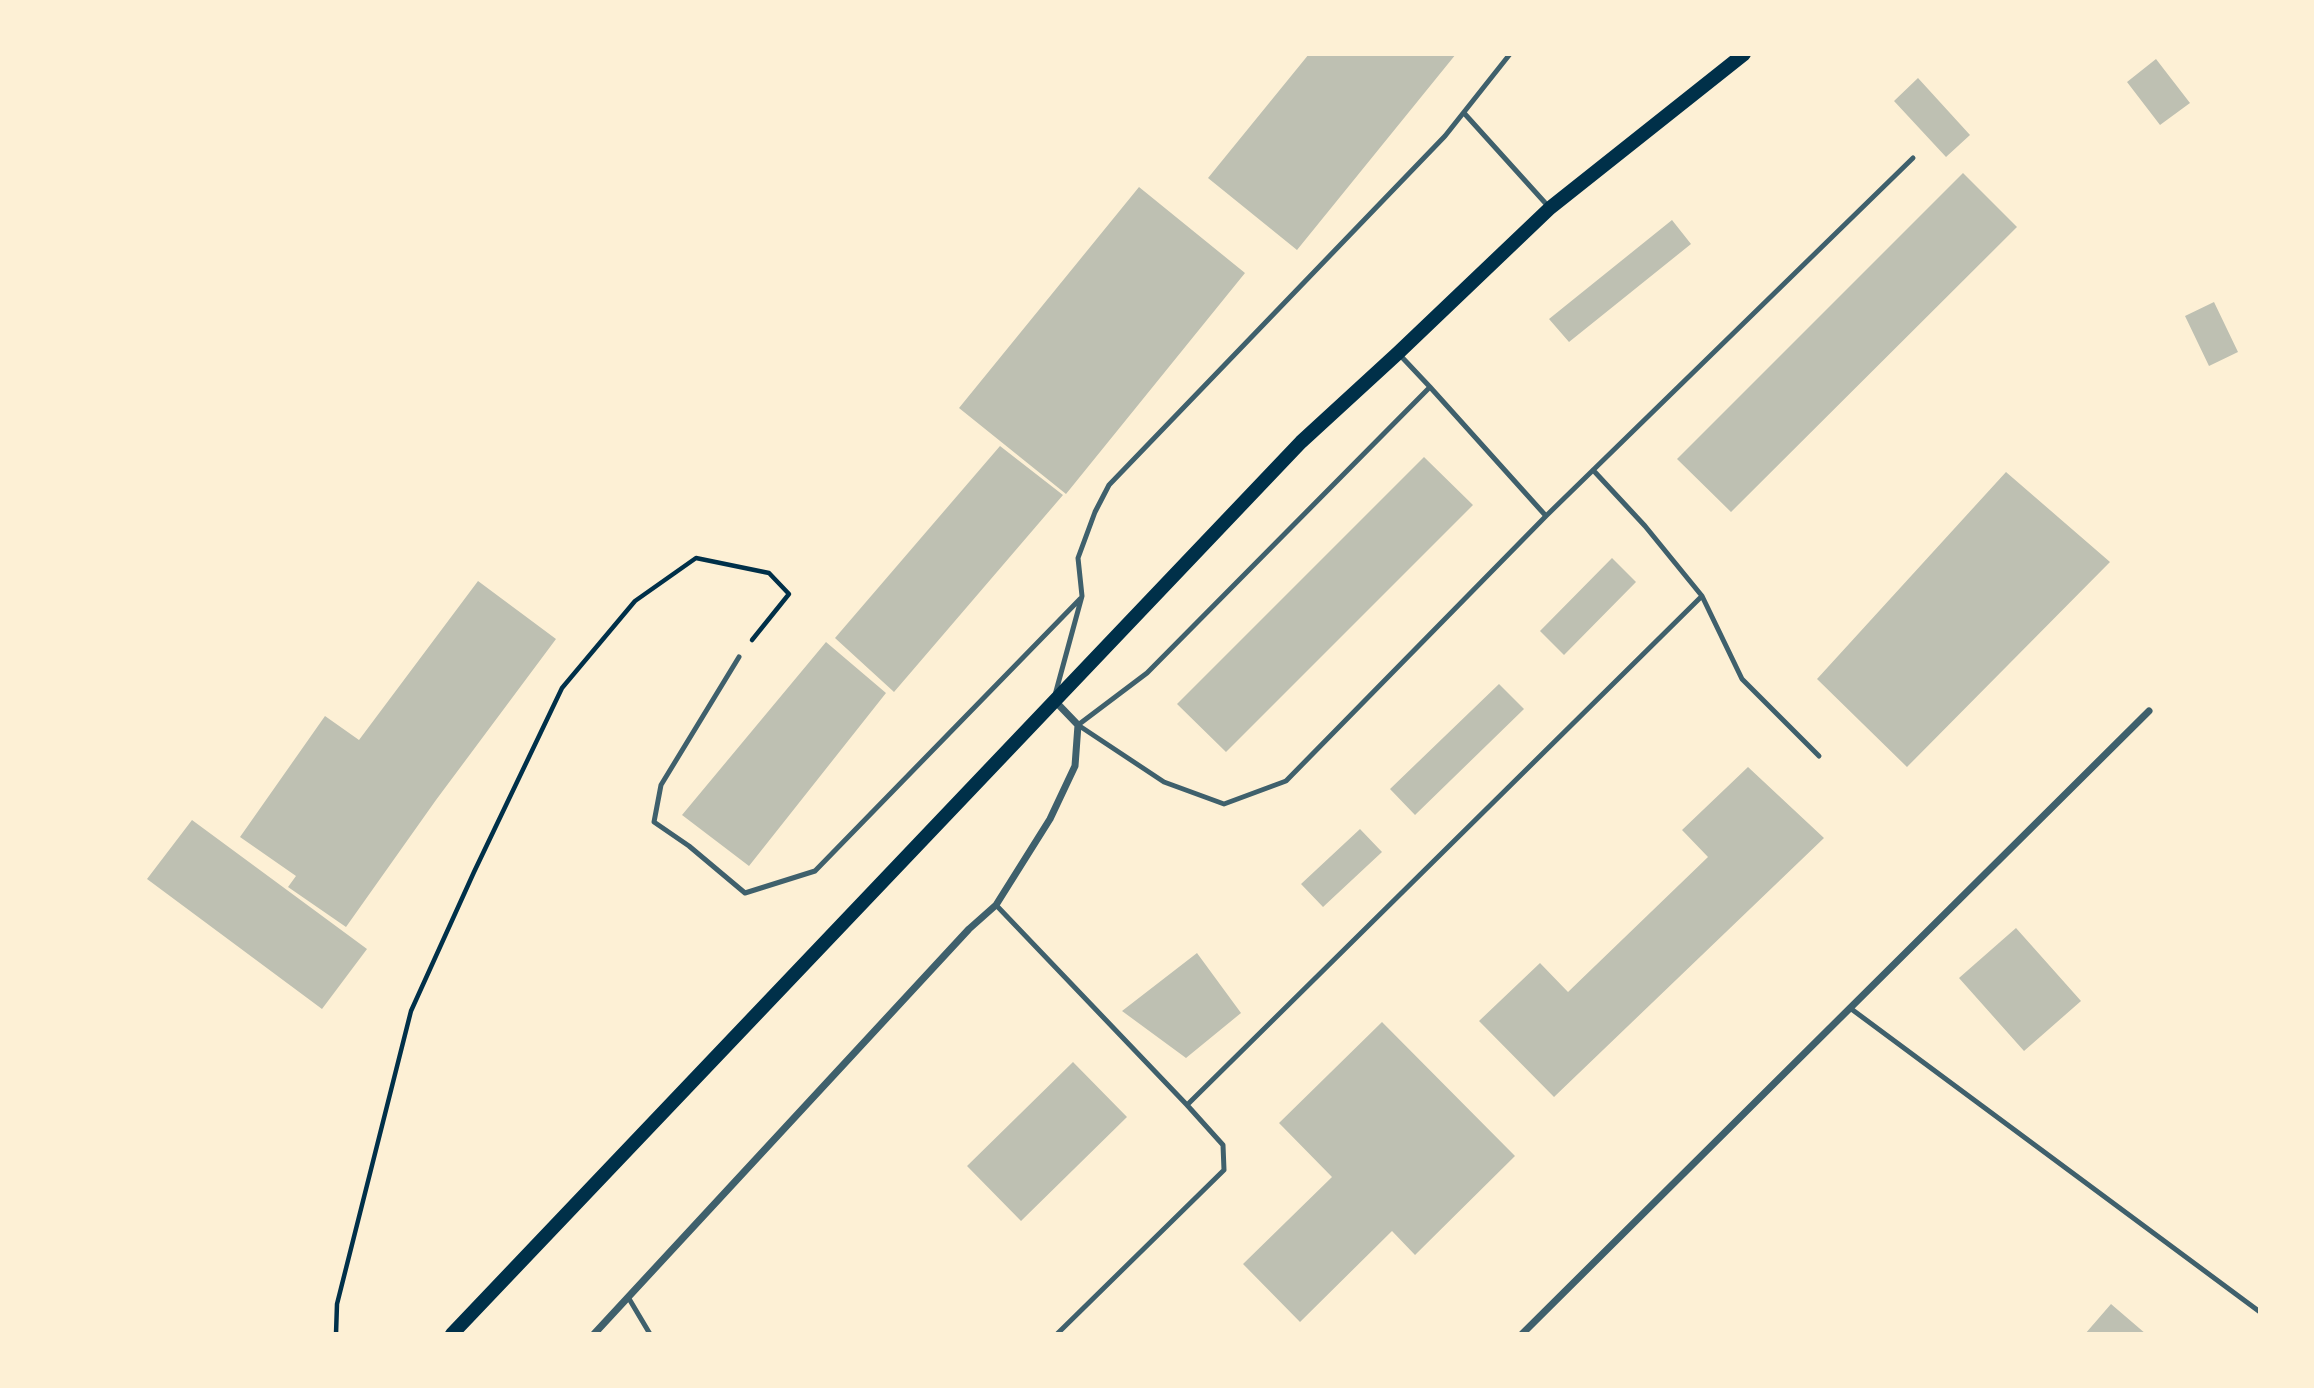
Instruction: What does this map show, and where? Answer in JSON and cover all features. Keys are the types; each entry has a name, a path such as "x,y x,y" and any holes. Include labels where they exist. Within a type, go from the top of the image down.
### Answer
{"main road":[{"path":"452,1334 1301,442 1550,208 1744,54"}],"street":[{"path":"594,1334 970,929 996,905 1050,819 1075,766 1078,725 1054,700"},
{"path":"1522,1334 2149,711"}],"lane":[{"path":"1054,700 1082,596 1078,558 1109,485 1445,136 1510,54"},
{"path":"1464,113 1550,208"},
{"path":"1430,387 1147,673 1078,725 1164,782 1224,804 1286,781 1546,516 1913,158"},
{"path":"1398,353 1546,516"},
{"path":"1594,470 1645,526 1702,596 1742,679 1819,756"},
{"path":"739,657 661,785 654,822 689,846 745,893 815,871 1082,596"},
{"path":"1187,1105 1702,596"},
{"path":"996,905 1223,1145 1224,1170 1057,1334"},
{"path":"1850,1008 2260,1312"},
{"path":"628,1297 650,1334"}],"path":[{"path":"336,1334 337,1304 411,1011 562,688 635,601 695,558 769,573 789,594 739,657"}],"building":[{"path":"1309,54 1456,54 1297,250 1208,178"},
{"path":"2156,59 2190,103 2160,125 2127,82"},
{"path":"1918,78 1970,135 1946,157 1894,101"},
{"path":"1963,173 2017,227 1731,512 1677,459"},
{"path":"1139,187 1245,273 1066,494 959,408"},
{"path":"1672,220 1691,244 1569,342 1549,319"},
{"path":"2214,302 2238,352 2209,366 2185,316"},
{"path":"1000,446 1063,495 894,692 835,638"},
{"path":"1424,457 1473,505 1226,752 1177,704"},
{"path":"2006,472 2110,562 1907,767 1817,679"},
{"path":"1612,558 1636,582 1564,655 1540,631"},
{"path":"478,581 556,639 436,800 346,927 288,887 296,876 240,837 325,716 359,740"},
{"path":"826,642 886,693 749,866 682,815"},
{"path":"1499,684 1524,709 1415,815 1390,789"},
{"path":"1748,767 1824,838 1554,1097 1479,1021 1540,963 1568,992 1708,857 1682,830"},
{"path":"192,820 367,949 322,1009 147,879"},
{"path":"1360,829 1382,852 1323,907 1301,884"},
{"path":"2016,928 2081,1001 2024,1051 1959,978"},
{"path":"1197,953 1241,1013 1186,1058 1122,1011"},
{"path":"1382,1022 1515,1156 1415,1255 1392,1231 1300,1322 1243,1264 1332,1177 1279,1123"},
{"path":"1073,1062 1127,1117 1021,1221 967,1166"},
{"path":"2111,1304 2146,1334 2085,1334"}]}
